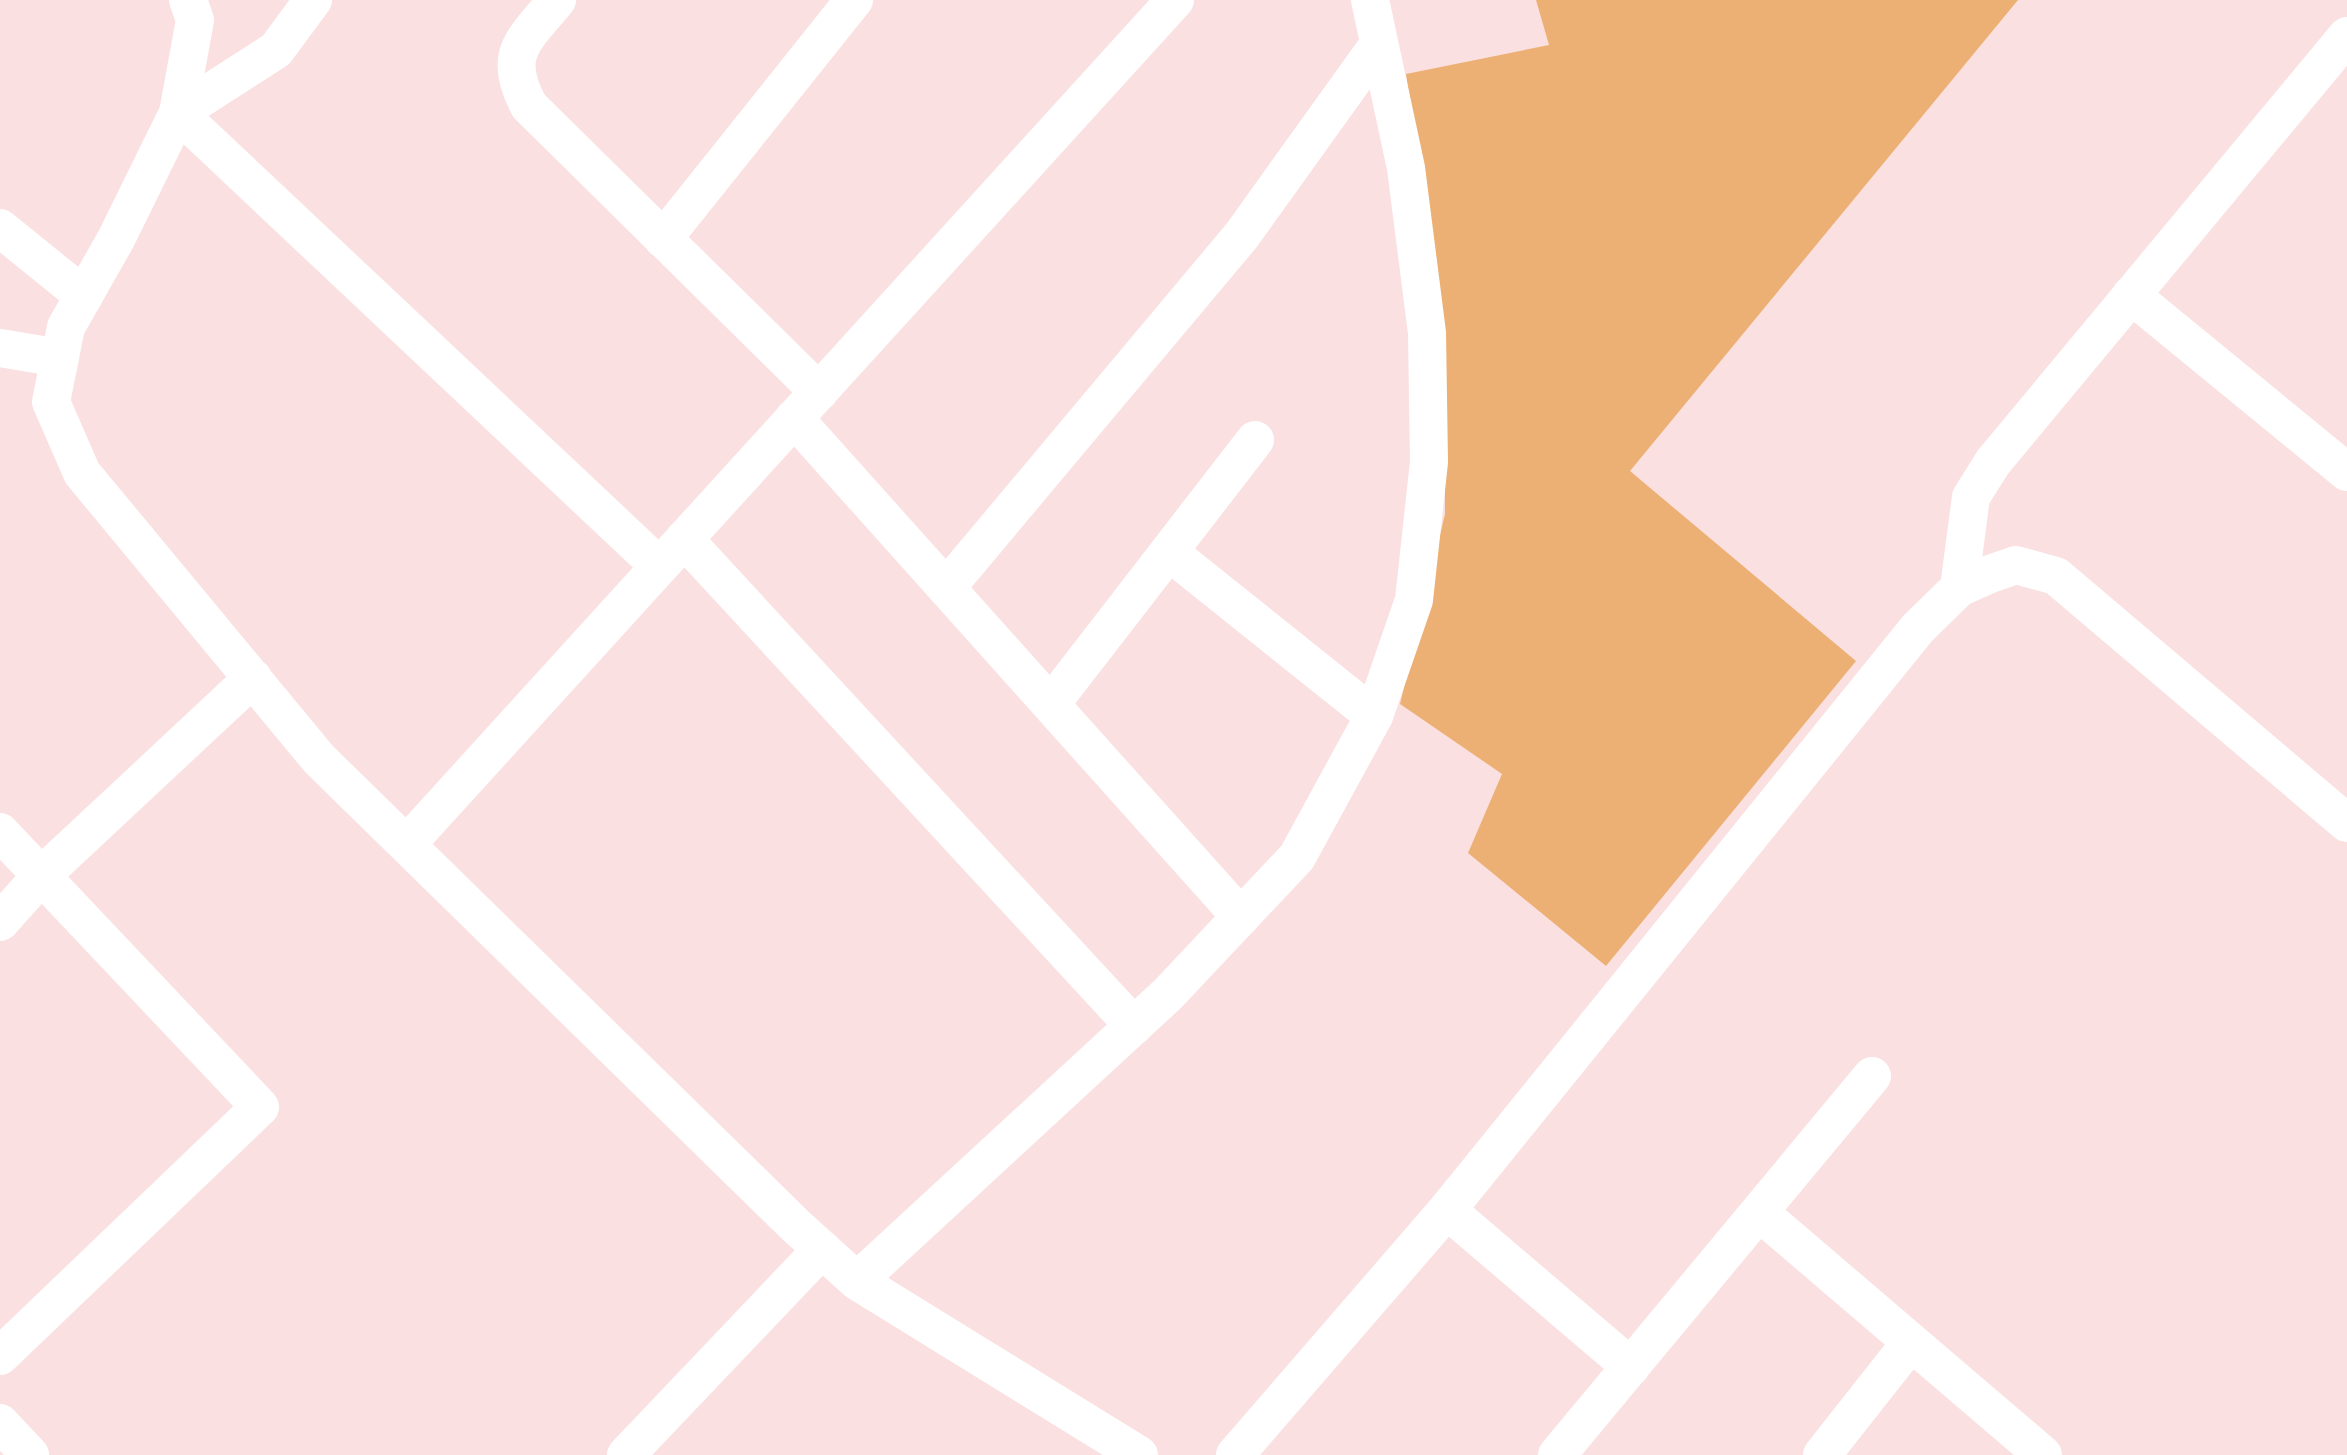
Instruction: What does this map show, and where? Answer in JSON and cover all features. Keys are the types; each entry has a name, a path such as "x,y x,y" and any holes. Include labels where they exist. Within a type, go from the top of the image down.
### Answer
{"street":[{"path":"188,0 195,20 178,113 116,239 66,327 51,402 82,473 319,759 822,1249 857,1281 1139,1455"},
{"path":"178,113 276,50 313,0"},
{"path":"558,0 524,40 516,58 517,84 529,106 663,239 806,405 946,588 1241,917"},
{"path":"663,239 854,0"},
{"path":"407,844 1175,0"},
{"path":"857,1281 1168,994 1297,858 1374,716 1414,600 1429,462 1427,334 1406,168 1370,0"},
{"path":"1959,588 1971,497 1993,462 2346,40"},
{"path":"946,588 1242,235 1379,44"},
{"path":"178,113 671,553 1134,1026"},
{"path":"0,228 84,296"},
{"path":"2131,295 2347,472"},
{"path":"0,348 60,358"},
{"path":"1051,704 1255,440"},
{"path":"1168,552 1374,716"},
{"path":"1236,1455 1447,1210 1918,628 1959,588 2016,565 2056,576 2347,822"},
{"path":"0,922 41,876 253,678"},
{"path":"0,832 260,1107 0,1356"},
{"path":"1557,1455 1872,1076"},
{"path":"1447,1210 1631,1367"},
{"path":"1759,1212 2043,1455"},
{"path":"626,1455 822,1249"},
{"path":"1822,1455 1911,1342"},
{"path":"0,1423 30,1455"}],"shaded area":[{"path":"1536,0 2018,0 1630,471 1856,661 1606,966 1468,853 1502,774 1400,704 1445,514 1444,331 1406,74 1549,45"}]}
